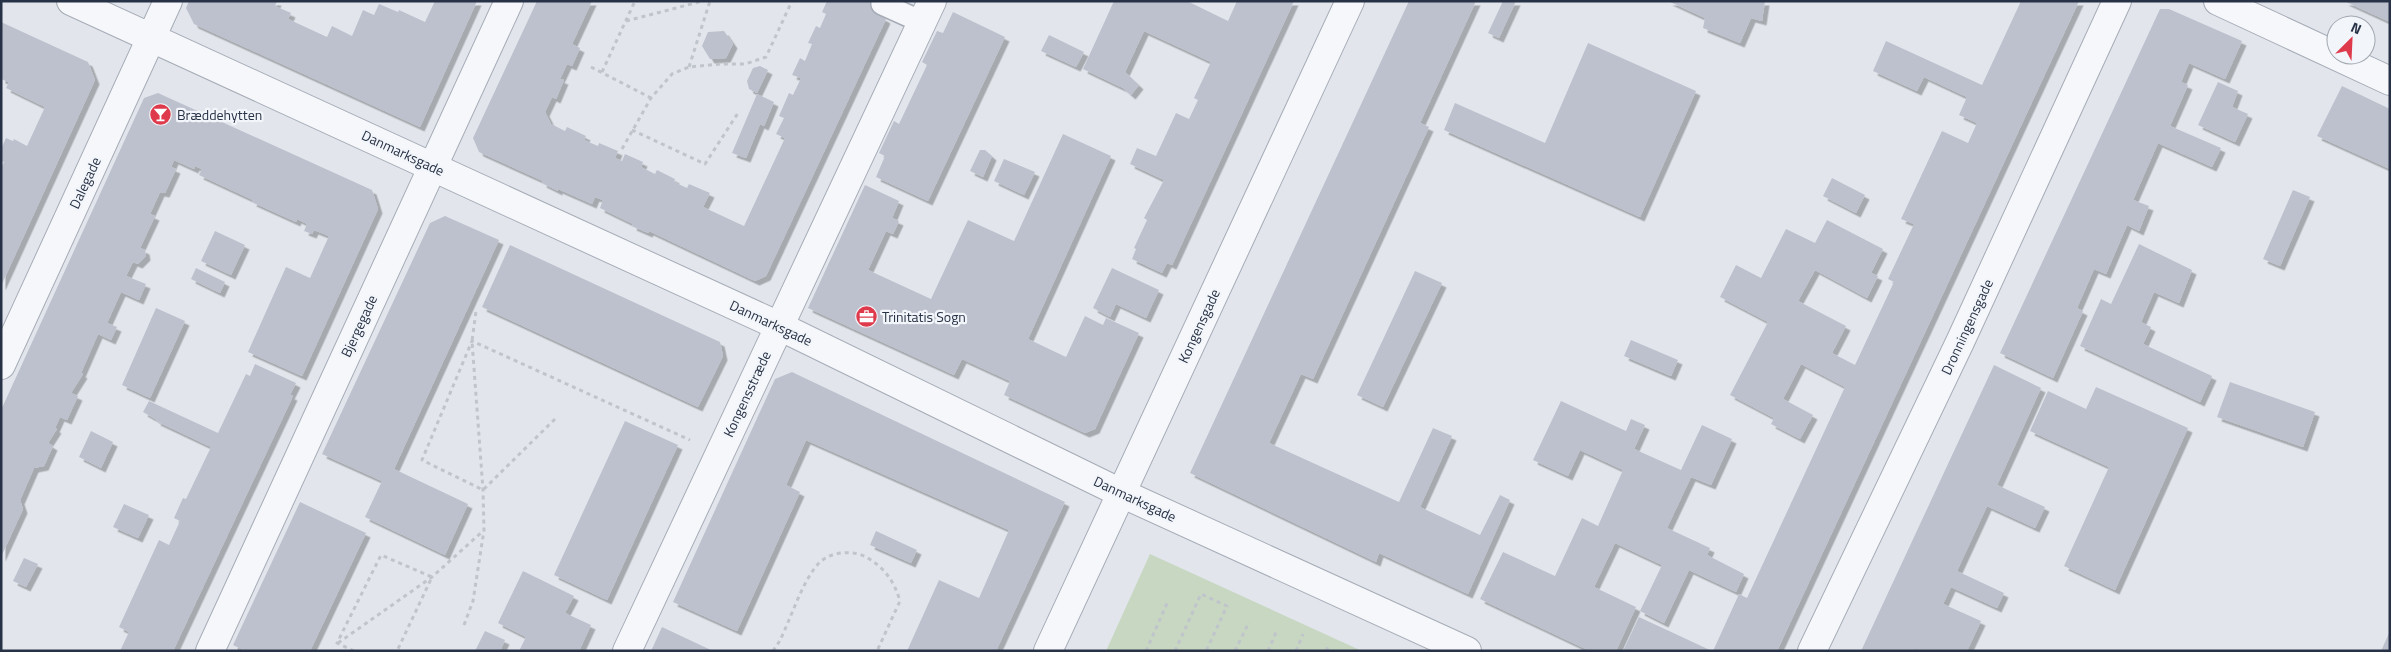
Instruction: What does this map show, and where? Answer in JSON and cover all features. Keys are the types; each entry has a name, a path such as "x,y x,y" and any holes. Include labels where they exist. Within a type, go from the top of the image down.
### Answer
{"street":[{"name":"Danmarksgade","path":"72,1 779,326 1121,493 1467,651"},
{"name":"Dalegade","path":"1,365 168,1"},
{"name":"Bjergegade","path":"210,651 509,1"},
{"name":"Kongensgade","path":"1048,651 1350,1"},
{"name":"Dronningensgade","path":"1812,651 1960,342 2117,1"},
{"path":"2218,1 2390,81"},
{"name":"Kongensstræde","path":"627,651 927,11"}],"lane":[{"path":"882,4 927,11"}],"path":[{"path":"602,72 635,1"},
{"path":"626,21 703,1"},
{"path":"689,68 710,1"},
{"path":"622,149 651,98 672,74 689,68 721,64 745,64 766,57 792,1"},
{"path":"591,67 651,98"},
{"path":"632,130 705,164 738,113"},
{"path":"464,625 473,601 484,530 483,490 472,341 476,311"},
{"path":"472,341 720,453"},
{"path":"472,341 422,460 483,490"},
{"path":"483,490 555,419"},
{"path":"338,643 432,577 484,530"},
{"path":"772,651 780,642 809,578 820,562 839,553 859,553 879,564 894,583 900,601 877,651"},
{"path":"338,643 381,556 432,577"},
{"path":"397,651 432,577"},
{"path":"1175,651 1201,594 1227,606 1206,651"},
{"path":"1146,651 1168,601"},
{"path":"1235,651 1248,622"},
{"path":"1268,651 1277,630"},
{"path":"1296,651 1303,634"},
{"path":"338,643 354,651"}],"green space":[{"path":"1150,554 1362,651 1106,651"}],"building":[{"path":"189,1 277,1 275,6 291,13 288,19 327,37 332,26 352,36 363,10 374,15 379,4 398,12 399,10 425,22 435,1 477,1 420,127 194,24 186,8"},
{"path":"537,1 592,1 572,44 580,48 572,66 567,64 560,79 564,80 556,99 552,97 545,112 551,124 565,131 567,127 586,136 584,140 598,146 599,143 618,151 615,158 622,161 625,154 643,162 641,167 655,174 657,170 675,179 674,182 687,188 689,184 710,193 703,207 744,226 785,138 776,134 784,118 779,116 789,93 793,95 801,78 792,75 800,58 805,61 812,44 808,43 816,26 820,28 826,14 822,12 827,1 883,1 877,14 886,19 766,276 755,281 649,231 648,233 632,226 633,224 600,208 603,200 595,197 592,204 558,189 558,191 542,183 543,181 479,152 473,138"},
{"path":"1114,1 1187,1 1228,21 1237,1 1294,1 1172,265 1167,263 1162,273 1132,259 1136,249 1134,248 1147,220 1144,218 1164,180 1130,164 1137,148 1156,156 1176,113 1189,119 1198,100 1194,98 1211,62 1144,31 1125,72 1139,85 1131,95 1123,88 1083,69"},
{"path":"1409,1 1476,1 1420,123 1429,127 1313,379 1301,374 1269,443 1399,502 1433,428 1452,436 1420,507 1480,535 1500,495 1510,500 1468,594 1379,553 1376,562 1190,473"},
{"path":"1503,1 1516,1 1499,38 1488,33"},
{"path":"1668,1 1765,1 1762,21 1751,18 1740,43 1703,28 1705,18"},
{"path":"2021,1 2079,1 1777,651 1713,651 1739,594 1747,598 1845,387 1801,364 1783,399 1813,415 1800,439 1771,424 1774,418 1730,395 1768,322 1720,297 1736,265 1761,278 1786,229 1815,243 1827,220 1883,249 1871,273 1878,276 1867,298 1815,270 1798,301 1846,326 1832,353 1855,365 1894,282 1888,279 1914,224 1901,219 1942,131 1968,143 1977,123 1959,115 1967,97 1924,77 1917,91 1873,71 1886,41 1982,85"},
{"path":"2344,1 2390,1 2390,22"},
{"path":"2160,9 2169,9 2242,41 2225,79 2189,63 2181,82 2188,85 2170,126 2221,148 2212,167 2158,143 2133,200 2149,206 2139,231 2127,225 2106,274 2094,269 2077,308 2083,311 2053,378 2000,353"},
{"path":"953,12 1005,37 928,201 876,177 885,156 879,153 894,121 899,124 927,65 922,62 937,31 943,33"},
{"path":"1,22 88,62 95,80 1,286 1,168 4,162 1,161 1,149 6,138 13,141 14,139 27,146 45,107 6,88 9,82 1,79"},
{"path":"724,31 733,44 726,58 710,59 702,46 708,32"},
{"path":"1049,35 1084,52 1076,67 1041,51"},
{"path":"1588,43 1696,91 1640,217 1444,130 1455,103 1545,143"},
{"path":"760,66 768,70 757,93 749,89 747,81 753,68"},
{"path":"2218,82 2238,91 2232,107 2248,114 2235,142 2198,125"},
{"path":"2342,86 2390,109 2390,169 2317,136"},
{"path":"158,93 372,190 378,209 302,376 248,352 286,267 310,278 329,236 314,230 312,234 304,231 307,224 297,219 296,222 199,175 202,169 195,166 194,169 174,160 171,167 176,169 165,193 160,192 150,214 155,216 140,248 145,250 146,256 138,264 133,262 126,276 146,284 139,300 121,292 107,323 117,327 111,340 98,334 81,373 83,374 71,393 78,396 67,420 60,417 55,428 57,429 48,443 53,446 44,466 34,468 20,500 23,509 1,557 1,410 144,98"},
{"path":"757,94 774,102 764,126 760,124 746,158 732,153"},
{"path":"1063,134 1111,156 1028,339 1066,357 1085,316 1103,325 1106,318 1139,333 1095,429 1085,433 1004,395 1010,381 962,359 954,375 808,308 865,185 899,201 892,218 899,221 893,234 886,231 868,270 931,299 968,220 1014,241"},
{"path":"980,150 985,150 992,156 983,177 970,171"},
{"path":"1004,159 1035,172 1024,195 994,181"},
{"path":"1832,178 1865,195 1856,213 1823,196"},
{"path":"2293,190 2310,197 2280,266 2263,259"},
{"path":"445,216 499,240 394,469 468,504 445,555 365,517 382,481 322,454 430,223"},
{"path":"215,231 245,245 231,275 201,261"},
{"path":"2139,244 2192,270 2179,303 2154,292 2141,322 2151,327 2143,344 2212,376 2200,402 2080,346 2101,299 2111,304"},
{"path":"510,245 720,342 723,356 698,407 482,307"},
{"path":"196,268 225,282 220,293 191,279"},
{"path":"1112,268 1159,290 1146,318 1116,304 1110,317 1093,308"},
{"path":"1415,271 1442,283 1383,407 1357,395"},
{"path":"156,308 185,321 150,398 122,385"},
{"path":"1631,340 1678,360 1671,376 1624,356"},
{"path":"255,364 296,383 290,395 293,396 173,651 120,651 129,632 119,627 159,540 169,545 180,521 174,518 183,498 186,499 211,447 156,421 143,412 149,401 218,433 246,374 250,376"},
{"path":"1994,365 2041,388 1997,485 2045,507 2035,528 1987,506 1957,571 2004,593 1997,608 1951,587 1943,604 1981,621 1967,651 1915,649 1915,651 1861,651"},
{"path":"792,372 1065,502 996,651 907,651 939,580 979,598 1009,530 806,440 786,485 800,492 737,631 673,602 775,379"},
{"path":"2230,382 2315,412 2303,447 2217,417"},
{"path":"2096,387 2188,428 2115,590 2064,566 2109,467 2030,431 2048,391 2086,409"},
{"path":"1561,401 1626,431 1631,419 1645,425 1634,449 1681,470 1702,425 1732,439 1711,485 1691,477 1667,528 1710,548 1707,555 1744,574 1736,592 1689,570 1664,623 1640,611 1662,565 1615,543 1594,587 1636,607 1616,651 1590,651 1480,599 1503,552 1555,576 1582,518 1598,526 1623,470 1580,450 1568,476 1533,460"},
{"path":"625,421 678,445 607,600 554,575"},
{"path":"91,431 113,442 101,468 79,457"},
{"path":"300,502 366,533 310,651 245,651 233,645"},
{"path":"124,504 149,515 138,538 113,527"},
{"path":"876,531 917,550 911,563 870,545"},
{"path":"24,558 38,564 26,587 13,581"},
{"path":"523,571 574,596 565,613 591,625 579,651 519,651 526,637 498,623"},
{"path":"1639,617 1712,651 1623,651"},
{"path":"662,627 713,651 651,651"},
{"path":"485,631 505,640 500,651 475,651"},
{"path":"2390,631 2390,651 2381,651"}],"place":[{"name":"Bræddehytten","path":"161,115"},
{"name":"Trinitatis Sogn","path":"866,317"}]}
